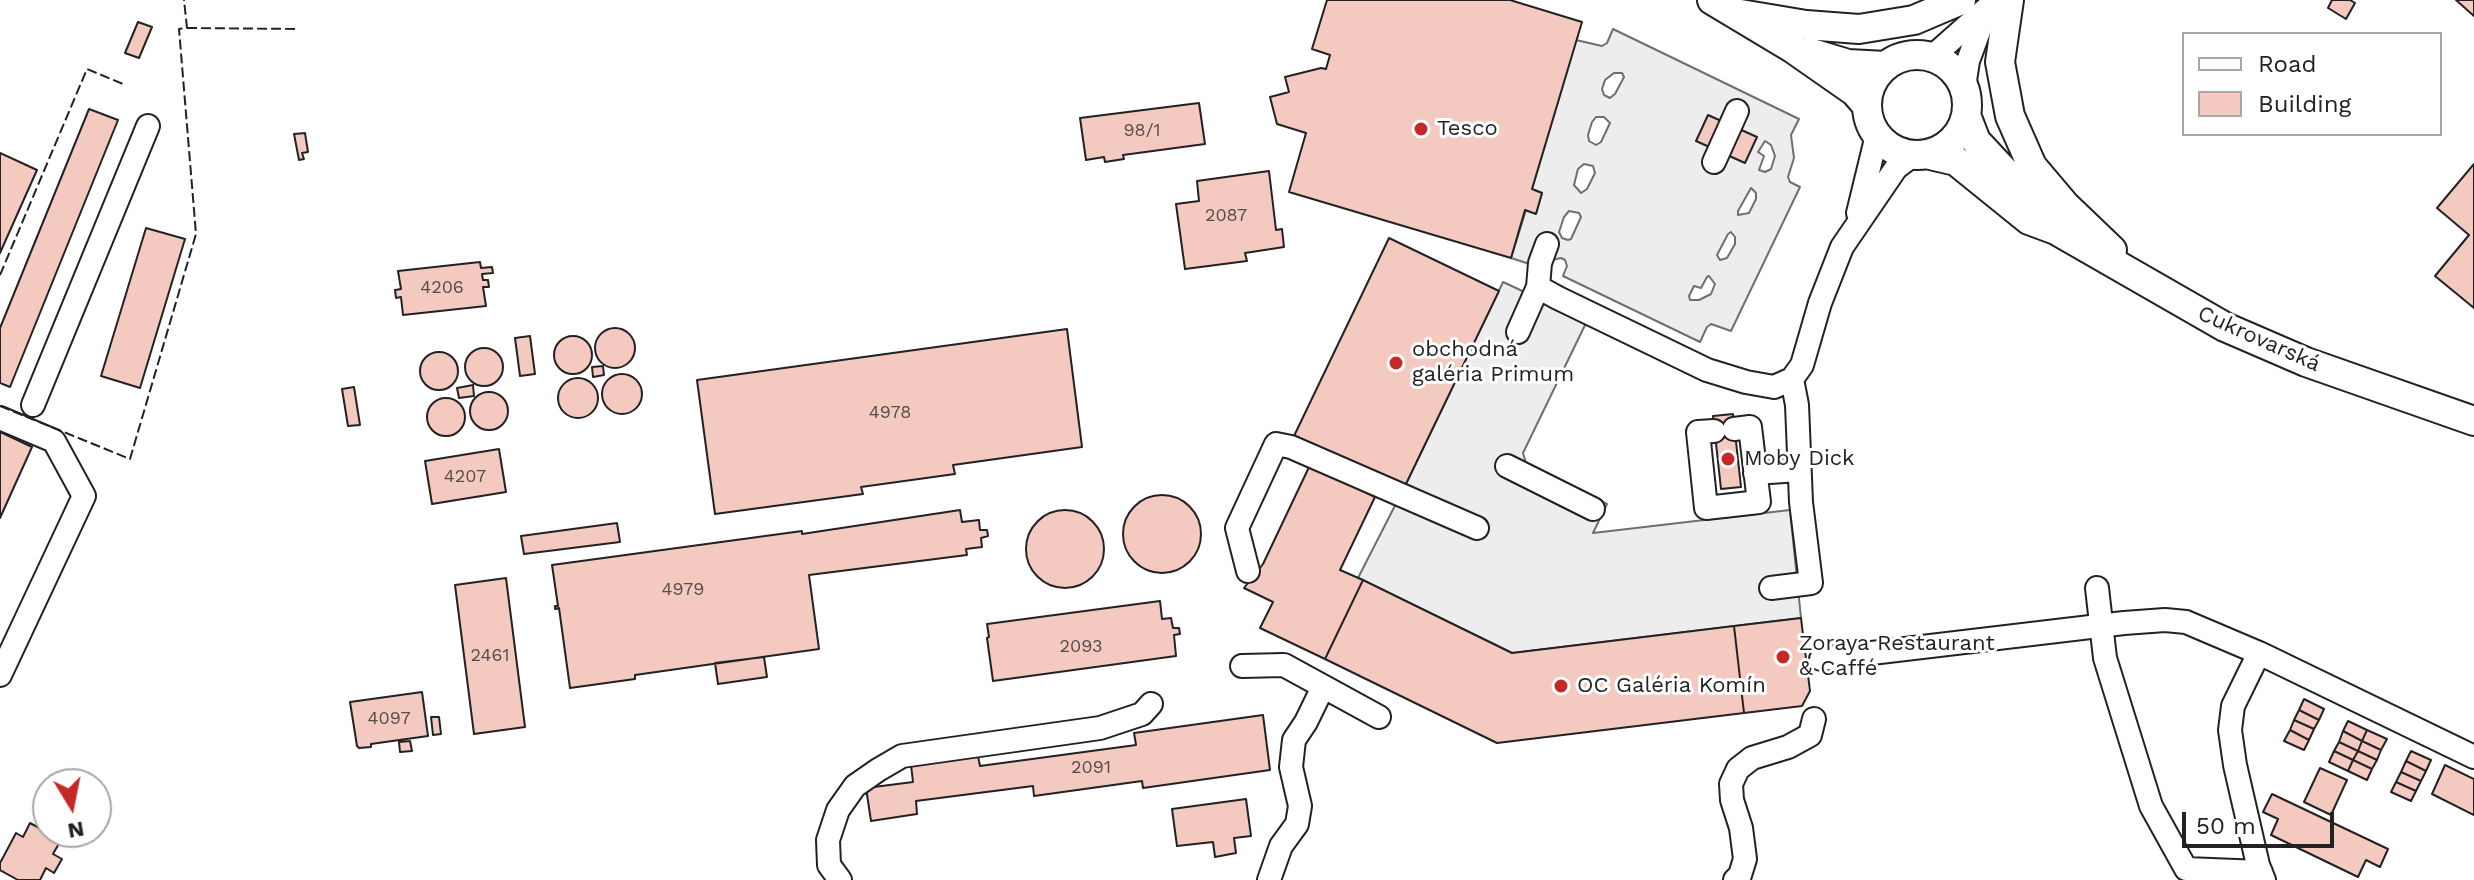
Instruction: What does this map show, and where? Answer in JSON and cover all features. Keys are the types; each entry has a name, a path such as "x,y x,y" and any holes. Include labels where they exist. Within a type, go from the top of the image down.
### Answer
{"main road":[{"path":"1723,7 1806,25 1859,29 1914,20 1988,2 2010,116 2032,166 2065,205 2148,284"},
{"path":"1723,7 1792,48 1855,92 1867,106"},
{"path":"1792,48 1848,64 1886,66"},
{"path":"1877,135 1869,121 1867,106 1875,77 1900,58 1916,55 1932,57"},
{"name":"Cukrovarská","path":"1932,57 1956,74 1976,141 2043,210 2056,230"},
{"path":"1919,154 1944,147 1958,133 1965,101"},
{"name":"Cukrovarská","path":"1877,135 1886,145 1899,152 1956,161 2029,220 2056,230 2225,327 2306,362 2474,421"}],"street":[{"path":"1932,57 1988,2"},
{"path":"1965,101 1968,61 1988,2"},
{"path":"1714,162 1737,111"},
{"path":"33,405 148,126"},
{"path":"1855,225 1877,135"},
{"path":"1538,287 1707,370 1774,387 1792,379 1802,365 1820,303 1842,247 1855,225 1896,168 1919,154"},
{"path":"1518,332 1538,287 1540,263 1547,244"},
{"path":"1771,588 1811,583 1799,470 1797,405 1792,379"},
{"path":"0,418 54,441 84,496 0,675"},
{"path":"1750,427 1755,473 1759,502 1706,508 1698,432 1750,427"},
{"path":"1248,571 1237,528 1276,444 1291,447 1477,528"},
{"path":"1507,466 1593,509"},
{"path":"1755,473 1799,470"},
{"path":"2097,588 2105,658 2151,806 2186,869 2263,876 2235,765 2230,730 2233,706 2259,653"},
{"path":"1821,659 2101,626 2165,620 2186,622 2259,653 2474,757"},
{"path":"1242,666 1284,665 1379,717"},
{"path":"1269,880 1281,846 1297,824 1300,806 1291,767 1294,740 1323,687"},
{"path":"840,880 829,865 828,840 838,810 855,786 902,756 1100,728 1142,714 1151,704"},
{"path":"1735,880 1745,859 1741,828 1732,800 1731,784 1738,769 1752,758 1788,747 1810,735 1814,719"}],"shaded area":[{"path":"1613,29 1799,119 1791,135 1794,158 1788,177 1790,182 1800,187 1731,331 1711,324 1700,342 1563,276 1567,266 1561,258 1552,260 1548,270 1511,258 1526,210 1536,213 1542,193 1532,189 1576,40 1602,46 1607,43","holes":["1614,73 1622,73 1624,77 1615,94 1610,98 1604,95 1605,80","1596,117 1604,117 1610,123 1601,142 1596,145 1589,141 1588,135","1765,141 1771,145 1775,156 1771,169 1765,172 1759,170 1764,156 1758,152","1584,164 1593,166 1595,173 1587,189 1581,193 1574,185 1578,169","1751,188 1756,193 1756,199 1749,213 1738,215 1738,211","1569,211 1579,213 1581,217 1571,239 1562,238 1559,232","1731,232 1735,244 1727,258 1720,260 1717,255 1728,234","1709,276 1715,284 1711,294 1699,300 1690,300 1694,286 1701,288"]},
{"path":"1503,282 1587,321 1523,453 1527,466 1607,504 1593,533 1790,510 1801,618 1512,653 1358,578"}],"building":[{"name":"Tesco","path":"1327,0 1510,0 1582,22 1532,189 1542,193 1536,214 1525,210 1511,258 1289,192 1306,133 1277,124 1270,97 1289,92 1285,77 1326,69 1330,55 1312,49"},
{"path":"2332,0 2355,3 2346,19 2328,8"},
{"path":"2456,0 2474,0 2474,16"},
{"path":"138,22 152,27 139,58 125,53"},
{"path":"1199,103 1205,144 1123,155 1124,159 1105,162 1104,157 1086,160 1080,118"},
{"path":"89,109 118,120 10,387 0,383 0,328"},
{"path":"1708,115 1757,137 1745,163 1696,141"},
{"path":"305,133 308,152 302,153 304,159 299,160 294,134"},
{"path":"0,153 37,170 0,253"},
{"path":"2474,164 2474,308 2435,276 2469,235 2437,208"},
{"path":"1269,171 1276,230 1282,229 1284,247 1245,253 1247,261 1185,269 1176,204 1199,201 1197,181"},
{"path":"146,228 185,239 140,388 101,376"},
{"name":"obchodná galéria Primum","path":"1389,238 1499,291 1404,488 1294,436"},
{"path":"480,262 481,268 492,267 493,273 482,274 483,280 488,280 489,287 483,287 486,306 403,315 401,297 396,298 395,290 401,289 398,271"},
{"path":"615,328 629,334 635,348 629,362 615,368 601,362 595,348 601,334"},
{"path":"1067,329 1082,447 953,465 955,474 861,487 863,494 715,514 697,380"},
{"path":"530,336 535,374 520,376 515,338"},
{"path":"573,336 587,341 592,355 587,369 573,374 559,369 554,355 559,341"},
{"path":"484,348 497,354 503,367 497,380 484,386 471,380 465,367 471,354"},
{"path":"439,352 452,358 458,371 452,384 439,390 426,384 420,371 426,358"},
{"path":"603,366 604,375 593,377 592,367"},
{"path":"622,374 636,380 642,394 636,408 622,414 608,408 602,394 608,380"},
{"path":"578,378 592,384 598,398 592,412 578,418 564,412 558,398 564,384"},
{"path":"473,385 474,396 459,398 457,388"},
{"path":"354,387 360,425 348,426 342,389"},
{"path":"489,392 503,397 508,411 503,425 489,430 475,425 470,411 475,397"},
{"path":"446,398 459,404 465,417 459,430 446,436 433,430 427,417 433,404"},
{"name":"Moby Dick","path":"1733,414 1741,487 1721,489 1713,416"},
{"path":"0,432 32,447 0,518"},
{"path":"499,449 506,492 432,504 425,461"},
{"path":"1310,465 1375,497 1340,570 1363,580 1325,659 1260,628 1273,602 1244,588 1263,564"},
{"path":"1162,495 1177,498 1190,506 1198,519 1201,534 1198,549 1190,562 1177,570 1162,573 1147,570 1134,562 1126,549 1123,534 1126,519 1134,506 1147,498"},
{"path":"960,510 962,522 979,520 980,530 987,530 988,536 981,538 982,547 966,549 967,555 809,575 819,649 635,675 635,679 570,688 559,608 555,609 558,606 552,565 802,531 802,534"},
{"path":"1065,510 1080,513 1093,521 1101,534 1104,549 1101,564 1093,577 1080,585 1065,588 1050,585 1037,577 1029,564 1026,549 1029,534 1037,521 1050,513"},
{"path":"617,523 620,542 524,554 521,536"},
{"path":"506,578 525,727 474,734 455,585"},
{"name":"OC Galéria Komín","path":"1363,580 1512,653 1734,626 1744,713 1497,743 1325,659"},
{"path":"1160,601 1162,619 1171,618 1173,628 1179,628 1180,634 1174,635 1176,656 993,681 987,624"},
{"path":"1801,618 1810,691 1802,706 1744,713 1734,626"},
{"path":"764,657 767,677 718,684 715,663"},
{"path":"422,692 428,736 371,744 371,747 357,746 350,702"},
{"path":"2304,699 2324,709 2319,720 2299,710"},
{"path":"2299,710 2319,720 2314,729 2294,720"},
{"path":"1263,715 1270,770 1143,788 1142,781 1034,796 1033,786 916,801 917,814 871,821 866,788 913,782 911,765 978,756 980,766 1136,745 1134,733"},
{"path":"431,717 439,717 441,734 433,735"},
{"path":"2294,720 2314,729 2309,740 2290,730"},
{"path":"2348,721 2367,730 2362,741 2343,731"},
{"path":"2290,730 2309,740 2304,750 2284,741"},
{"path":"2367,730 2387,739 2381,750 2362,741"},
{"path":"2343,731 2362,741 2358,751 2339,742"},
{"path":"410,741 412,751 400,752 399,742"},
{"path":"2362,741 2381,750 2377,760 2358,751"},
{"path":"2339,742 2358,751 2353,760 2334,751"},
{"path":"2334,751 2353,760 2348,771 2329,762"},
{"path":"2358,751 2377,760 2372,769 2353,760"},
{"path":"2411,751 2431,760 2426,771 2406,761"},
{"path":"2353,760 2372,769 2367,780 2348,771"},
{"path":"2406,761 2426,771 2421,781 2401,772"},
{"path":"2445,765 2474,779 2474,815 2432,794"},
{"path":"2320,768 2347,780 2331,815 2304,802"},
{"path":"2401,772 2421,781 2416,791 2396,782"},
{"path":"2396,782 2416,791 2411,801 2391,792"},
{"path":"2272,794 2388,849 2380,867 2366,860 2358,877 2271,835 2278,819 2263,812"},
{"path":"1246,799 1251,836 1234,838 1236,853 1215,857 1213,842 1177,846 1172,809"},
{"path":"30,823 32,848 56,848 53,854 62,859 54,873 46,868 40,880 18,880 0,870 0,863 16,833 23,837"}],"fence":[{"path":"0,406 130,459 196,234 179,29 187,28 184,0"},
{"path":"187,28 299,29"},
{"path":"0,275 87,69 123,84"}],"place":[{"name":"Tesco","path":"1421,129"},
{"name":"obchodná galéria Primum","path":"1396,363"},
{"name":"Moby Dick","path":"1728,459"},
{"name":"Zoraya Restaurant & Caffé","path":"1783,657"},
{"name":"OC Galéria Komín","path":"1561,686"}]}
